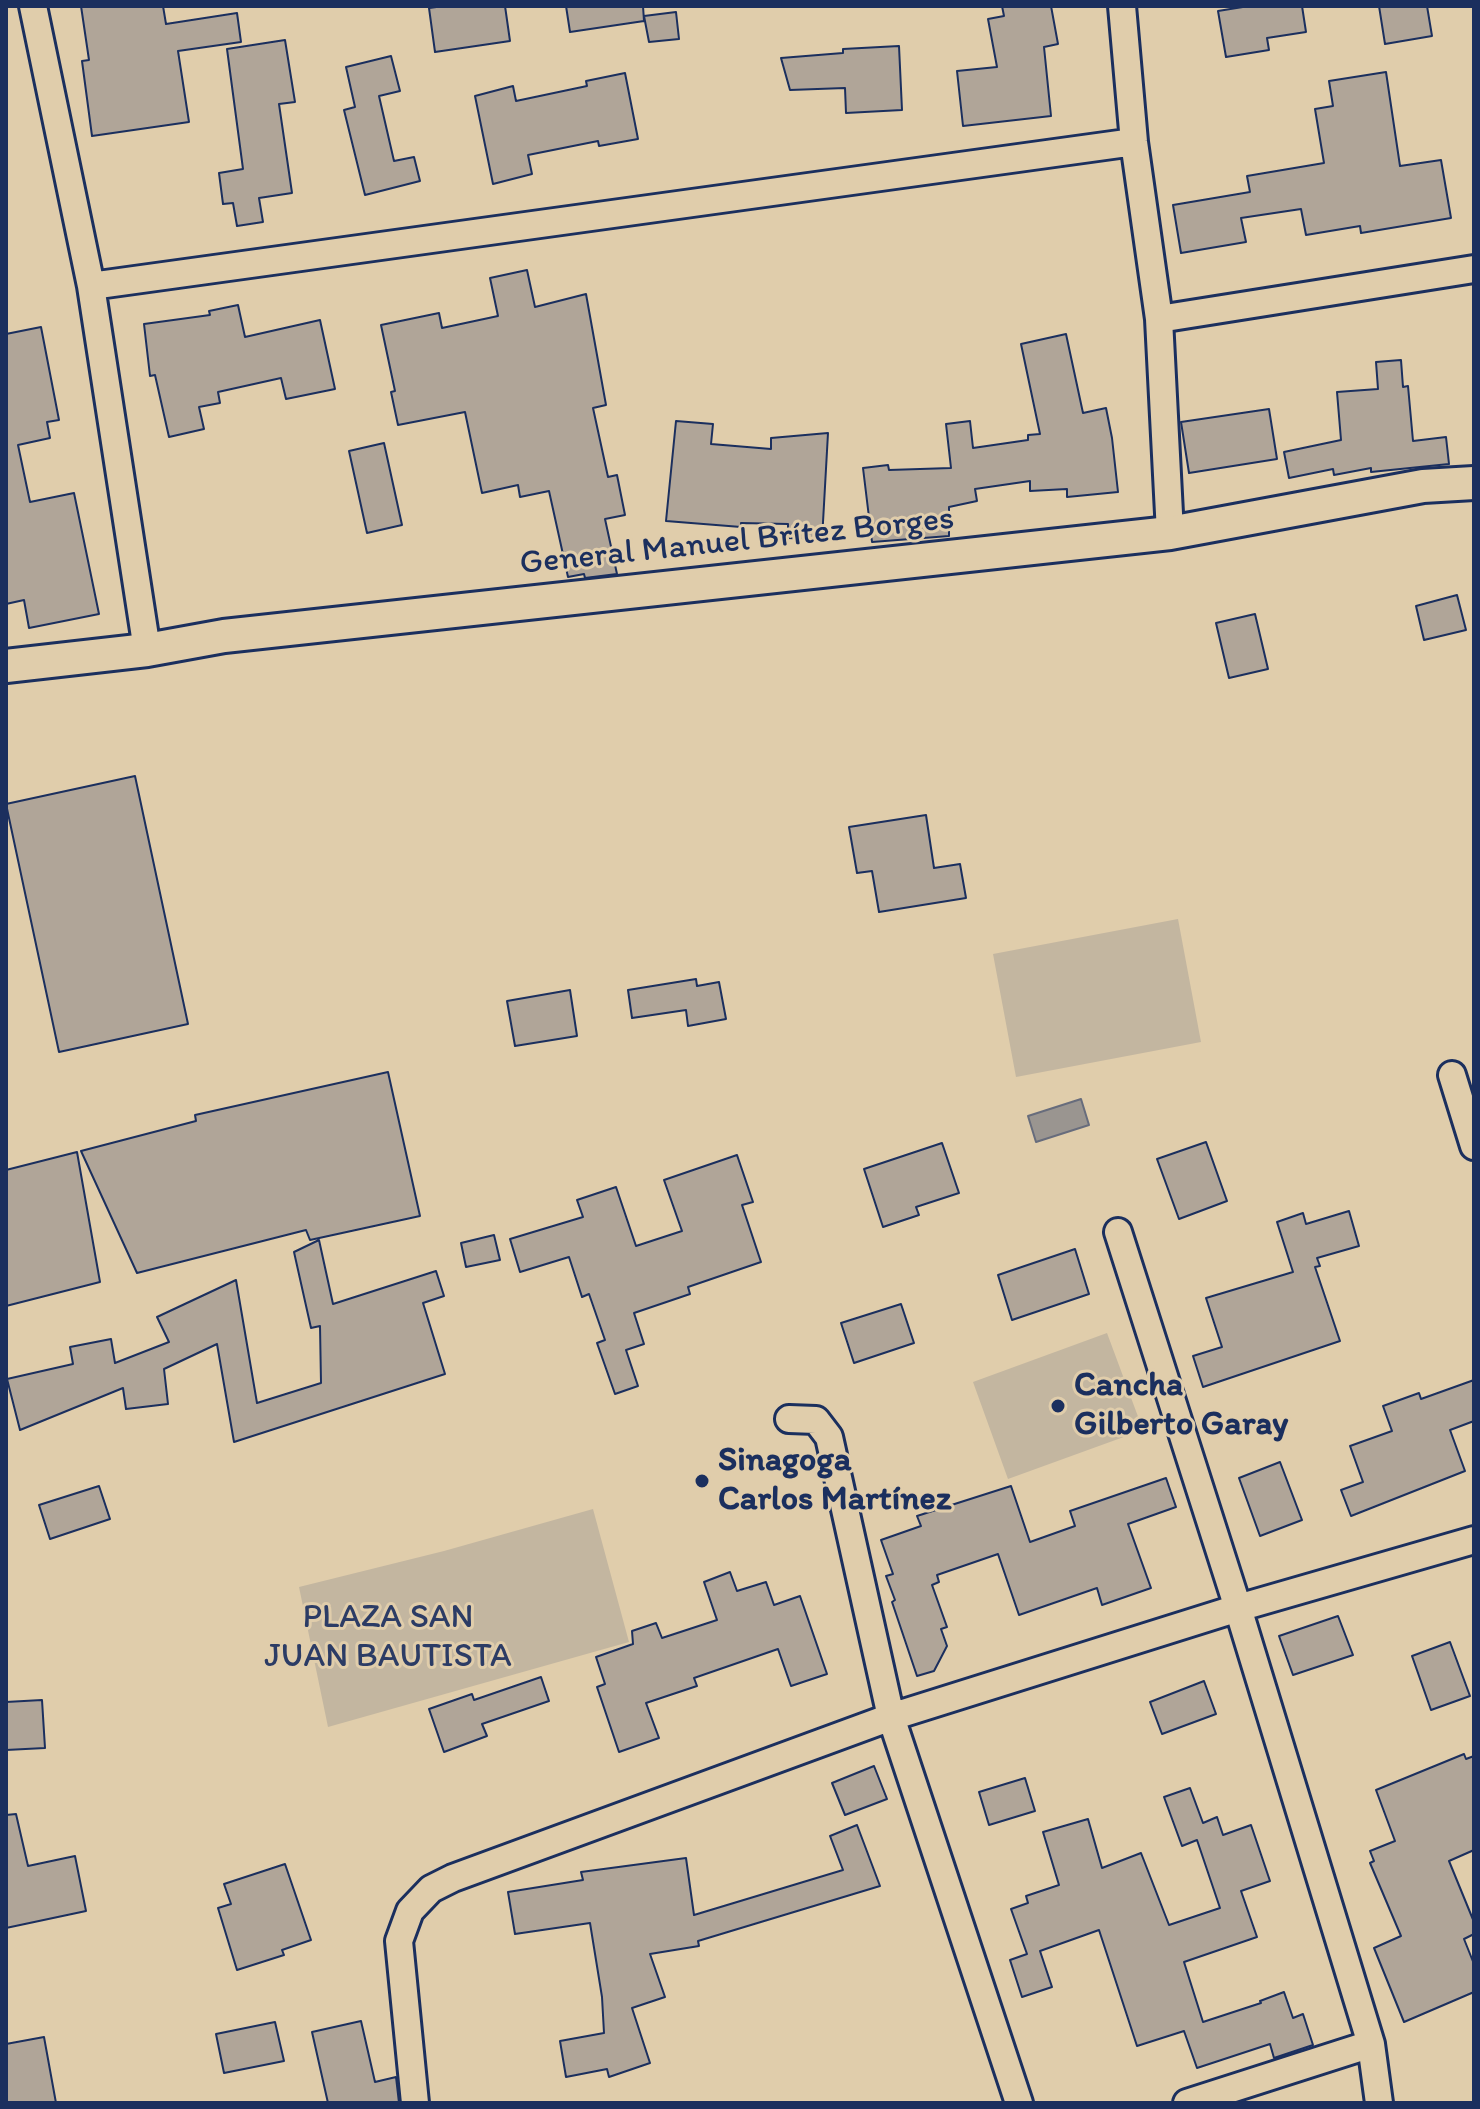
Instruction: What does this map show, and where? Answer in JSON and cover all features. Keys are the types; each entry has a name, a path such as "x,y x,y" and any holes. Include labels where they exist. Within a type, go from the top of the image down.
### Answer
{"street":[{"path":"33,6 91,286 147,650"},
{"path":"1122,6 1134,142 1159,319 1170,533"},
{"path":"91,286 1134,142"},
{"path":"1159,319 1474,269"},
{"name":"General Manuel Brítez Borges","path":"6,666 147,650 224,636 1170,533 1423,486 1474,483"},
{"path":"1452,1075 1474,1146"},
{"path":"1118,1232 1238,1608 1371,2044 1379,2103"},
{"path":"789,1419 816,1420 829,1437 891,1717 1019,2103"},
{"path":"415,2103 399,1941 410,1911 431,1889 453,1878 891,1717 1238,1608 1474,1540"},
{"path":"1187,2103 1371,2044"}],"green space":[{"path":"1178,919 1201,1042 1016,1077 993,954"},
{"name":"Cancha Gilberto Garay","path":"1107,1333 1143,1430 1008,1479 973,1382"},
{"name":"PLAZA SAN JUAN BAUTISTA","path":"593,1509 629,1642 328,1727 299,1587"}],"shaded area":[{"path":"1081,1099 1089,1125 1036,1142 1028,1116"}],"building":[{"path":"81,6 163,6 166,24 237,13 241,42 178,51 189,122 92,136 82,61 89,60"},
{"path":"505,6 510,41 435,52 429,8"},
{"path":"566,6 643,6 644,21 570,32"},
{"path":"1002,6 1051,6 1058,44 1044,47 1051,116 963,126 957,71 997,67 988,19 1004,16"},
{"path":"1249,6 1302,6 1306,32 1267,38 1269,50 1226,57 1218,11"},
{"path":"1379,6 1427,6 1432,36 1385,44"},
{"path":"676,12 679,39 649,42 644,16"},
{"path":"285,40 295,102 279,104 292,193 259,198 263,222 237,226 233,203 223,204 219,173 243,169 227,49"},
{"path":"899,46 902,110 846,113 845,88 790,90 781,58 843,53 843,49"},
{"path":"391,56 400,91 379,96 394,161 414,157 420,181 365,195 344,110 355,107 346,67"},
{"path":"1386,72 1400,166 1441,160 1451,218 1361,233 1360,226 1306,235 1301,209 1241,218 1246,242 1181,253 1173,205 1250,192 1247,176 1324,163 1315,109 1333,106 1329,81"},
{"path":"625,73 638,139 599,146 598,141 528,155 532,174 493,184 475,96 513,86 516,101 587,86 586,81"},
{"path":"527,270 535,307 586,294 606,405 593,408 608,477 617,475 625,515 605,519 617,574 568,577 549,491 520,497 518,485 482,493 465,412 398,425 391,392 395,391 381,325 439,313 442,328 498,316 490,278"},
{"path":"238,305 245,337 320,320 335,389 286,399 281,378 218,392 220,403 199,407 204,429 169,437 155,375 150,376 144,324 210,315 209,311"},
{"path":"41,327 59,420 47,422 50,438 18,445 30,502 74,493 99,614 29,628 24,600 6,604 6,334"},
{"path":"1066,334 1083,413 1106,408 1118,492 1067,497 1067,489 1030,491 1030,481 975,489 977,501 949,507 949,536 872,542 863,468 888,465 889,470 951,468 946,424 970,421 973,448 1028,440 1028,435 1040,434 1021,344"},
{"path":"1401,360 1403,387 1408,386 1413,441 1446,437 1449,464 1371,472 1371,468 1334,475 1333,469 1289,478 1284,452 1341,440 1337,392 1378,389 1376,362"},
{"path":"1269,409 1277,459 1189,473 1181,422"},
{"path":"676,421 713,424 711,444 771,449 771,438 828,433 822,540 788,538 788,524 741,523 741,527 666,521"},
{"path":"384,443 402,525 367,533 349,451"},
{"path":"1457,595 1466,630 1424,640 1416,606"},
{"path":"1255,614 1268,669 1229,678 1216,623"},
{"path":"135,776 188,1024 59,1052 6,804"},
{"path":"926,815 934,868 960,864 966,898 879,912 872,871 857,873 849,827"},
{"path":"696,979 697,986 719,982 726,1019 688,1026 686,1010 632,1018 628,990"},
{"path":"570,990 577,1036 515,1046 507,1001"},
{"path":"388,1072 420,1216 310,1240 306,1230 137,1273 81,1151 196,1121 195,1115"},
{"path":"1206,1142 1227,1201 1179,1219 1157,1159"},
{"path":"942,1143 959,1193 916,1207 919,1215 883,1227 864,1169"},
{"path":"77,1152 100,1282 6,1306 6,1170"},
{"path":"737,1155 753,1202 742,1205 761,1262 688,1287 690,1294 634,1313 644,1344 626,1350 638,1386 615,1394 597,1343 605,1340 589,1294 582,1297 569,1257 520,1272 510,1239 583,1217 577,1200 616,1187 636,1246 682,1231 664,1180"},
{"path":"1349,1211 1359,1246 1317,1258 1320,1266 1315,1267 1340,1341 1203,1387 1193,1356 1222,1347 1206,1298 1293,1272 1277,1222 1303,1213 1306,1224"},
{"path":"494,1235 500,1260 466,1267 461,1243"},
{"path":"319,1240 333,1304 436,1271 444,1296 423,1303 445,1374 234,1442 217,1344 164,1369 168,1404 126,1409 123,1388 20,1430 7,1379 73,1364 70,1347 111,1339 115,1363 169,1342 157,1317 236,1280 257,1403 321,1383 320,1326 311,1328 294,1252"},
{"path":"1075,1249 1089,1294 1012,1320 998,1275"},
{"path":"901,1304 914,1343 854,1363 841,1323"},
{"path":"1474,1380 1474,1421 1450,1430 1465,1471 1351,1516 1341,1490 1363,1482 1350,1446 1392,1431 1383,1406 1419,1393 1421,1399"},
{"path":"1280,1462 1302,1520 1260,1536 1239,1478"},
{"path":"1166,1478 1176,1507 1128,1524 1151,1588 1102,1605 1097,1588 1019,1615 998,1554 937,1575 939,1582 932,1585 947,1627 941,1629 947,1646 934,1671 917,1676 892,1602 895,1600 886,1576 893,1574 881,1540 921,1526 917,1516 1011,1486 1030,1542 1075,1526 1070,1511"},
{"path":"99,1486 110,1519 50,1539 39,1505"},
{"path":"730,1572 737,1591 766,1582 774,1605 800,1596 827,1674 791,1686 778,1649 694,1678 697,1686 646,1703 659,1738 619,1752 597,1687 605,1684 596,1657 633,1644 632,1631 656,1623 662,1638 717,1620 704,1582"},
{"path":"1338,1616 1353,1655 1293,1675 1279,1636"},
{"path":"1450,1642 1470,1696 1431,1710 1412,1656"},
{"path":"541,1677 549,1701 482,1724 487,1736 444,1752 429,1709 472,1694 474,1700"},
{"path":"1204,1681 1216,1714 1162,1734 1150,1702"},
{"path":"42,1700 45,1748 6,1750 6,1702"},
{"path":"1464,1754 1466,1759 1474,1756 1474,1850 1449,1861 1474,1922 1474,1934 1464,1939 1474,1964 1474,1992 1404,2022 1374,1948 1401,1936 1370,1863 1374,1861 1370,1851 1395,1841 1376,1790"},
{"path":"874,1766 887,1799 845,1815 832,1783"},
{"path":"1025,1778 1035,1811 989,1825 979,1792"},
{"path":"1190,1788 1203,1823 1217,1817 1223,1835 1251,1825 1270,1881 1241,1891 1257,1937 1184,1962 1203,2022 1284,1992 1293,2018 1303,2014 1313,2045 1274,2058 1270,2044 1197,2068 1184,2031 1137,2046 1099,1930 1040,1951 1052,1987 1022,1997 1010,1960 1027,1954 1011,1909 1028,1903 1026,1896 1059,1885 1043,1832 1088,1819 1102,1868 1141,1853 1169,1925 1220,1908 1197,1840 1182,1846 1164,1797"},
{"path":"16,1814 28,1866 75,1856 86,1911 6,1928 6,1815"},
{"path":"857,1825 880,1886 698,1941 699,1946 650,1954 665,1997 632,2008 650,2063 609,2077 607,2069 566,2077 560,2041 604,2033 602,1997 590,1923 515,1934 508,1892 583,1880 581,1872 686,1858 694,1915 843,1870 830,1836"},
{"path":"285,1864 311,1940 282,1950 284,1955 237,1970 218,1908 231,1904 224,1884"},
{"path":"361,2021 375,2082 396,2077 399,2103 328,2103 312,2032"},
{"path":"275,2022 284,2061 224,2073 216,2034"},
{"path":"44,2037 56,2103 6,2103 6,2044"}],"place":[{"name":"Cancha Gilberto Garay","path":"1058,1406"},
{"name":"Sinagoga Carlos Martínez","path":"702,1481"}]}
